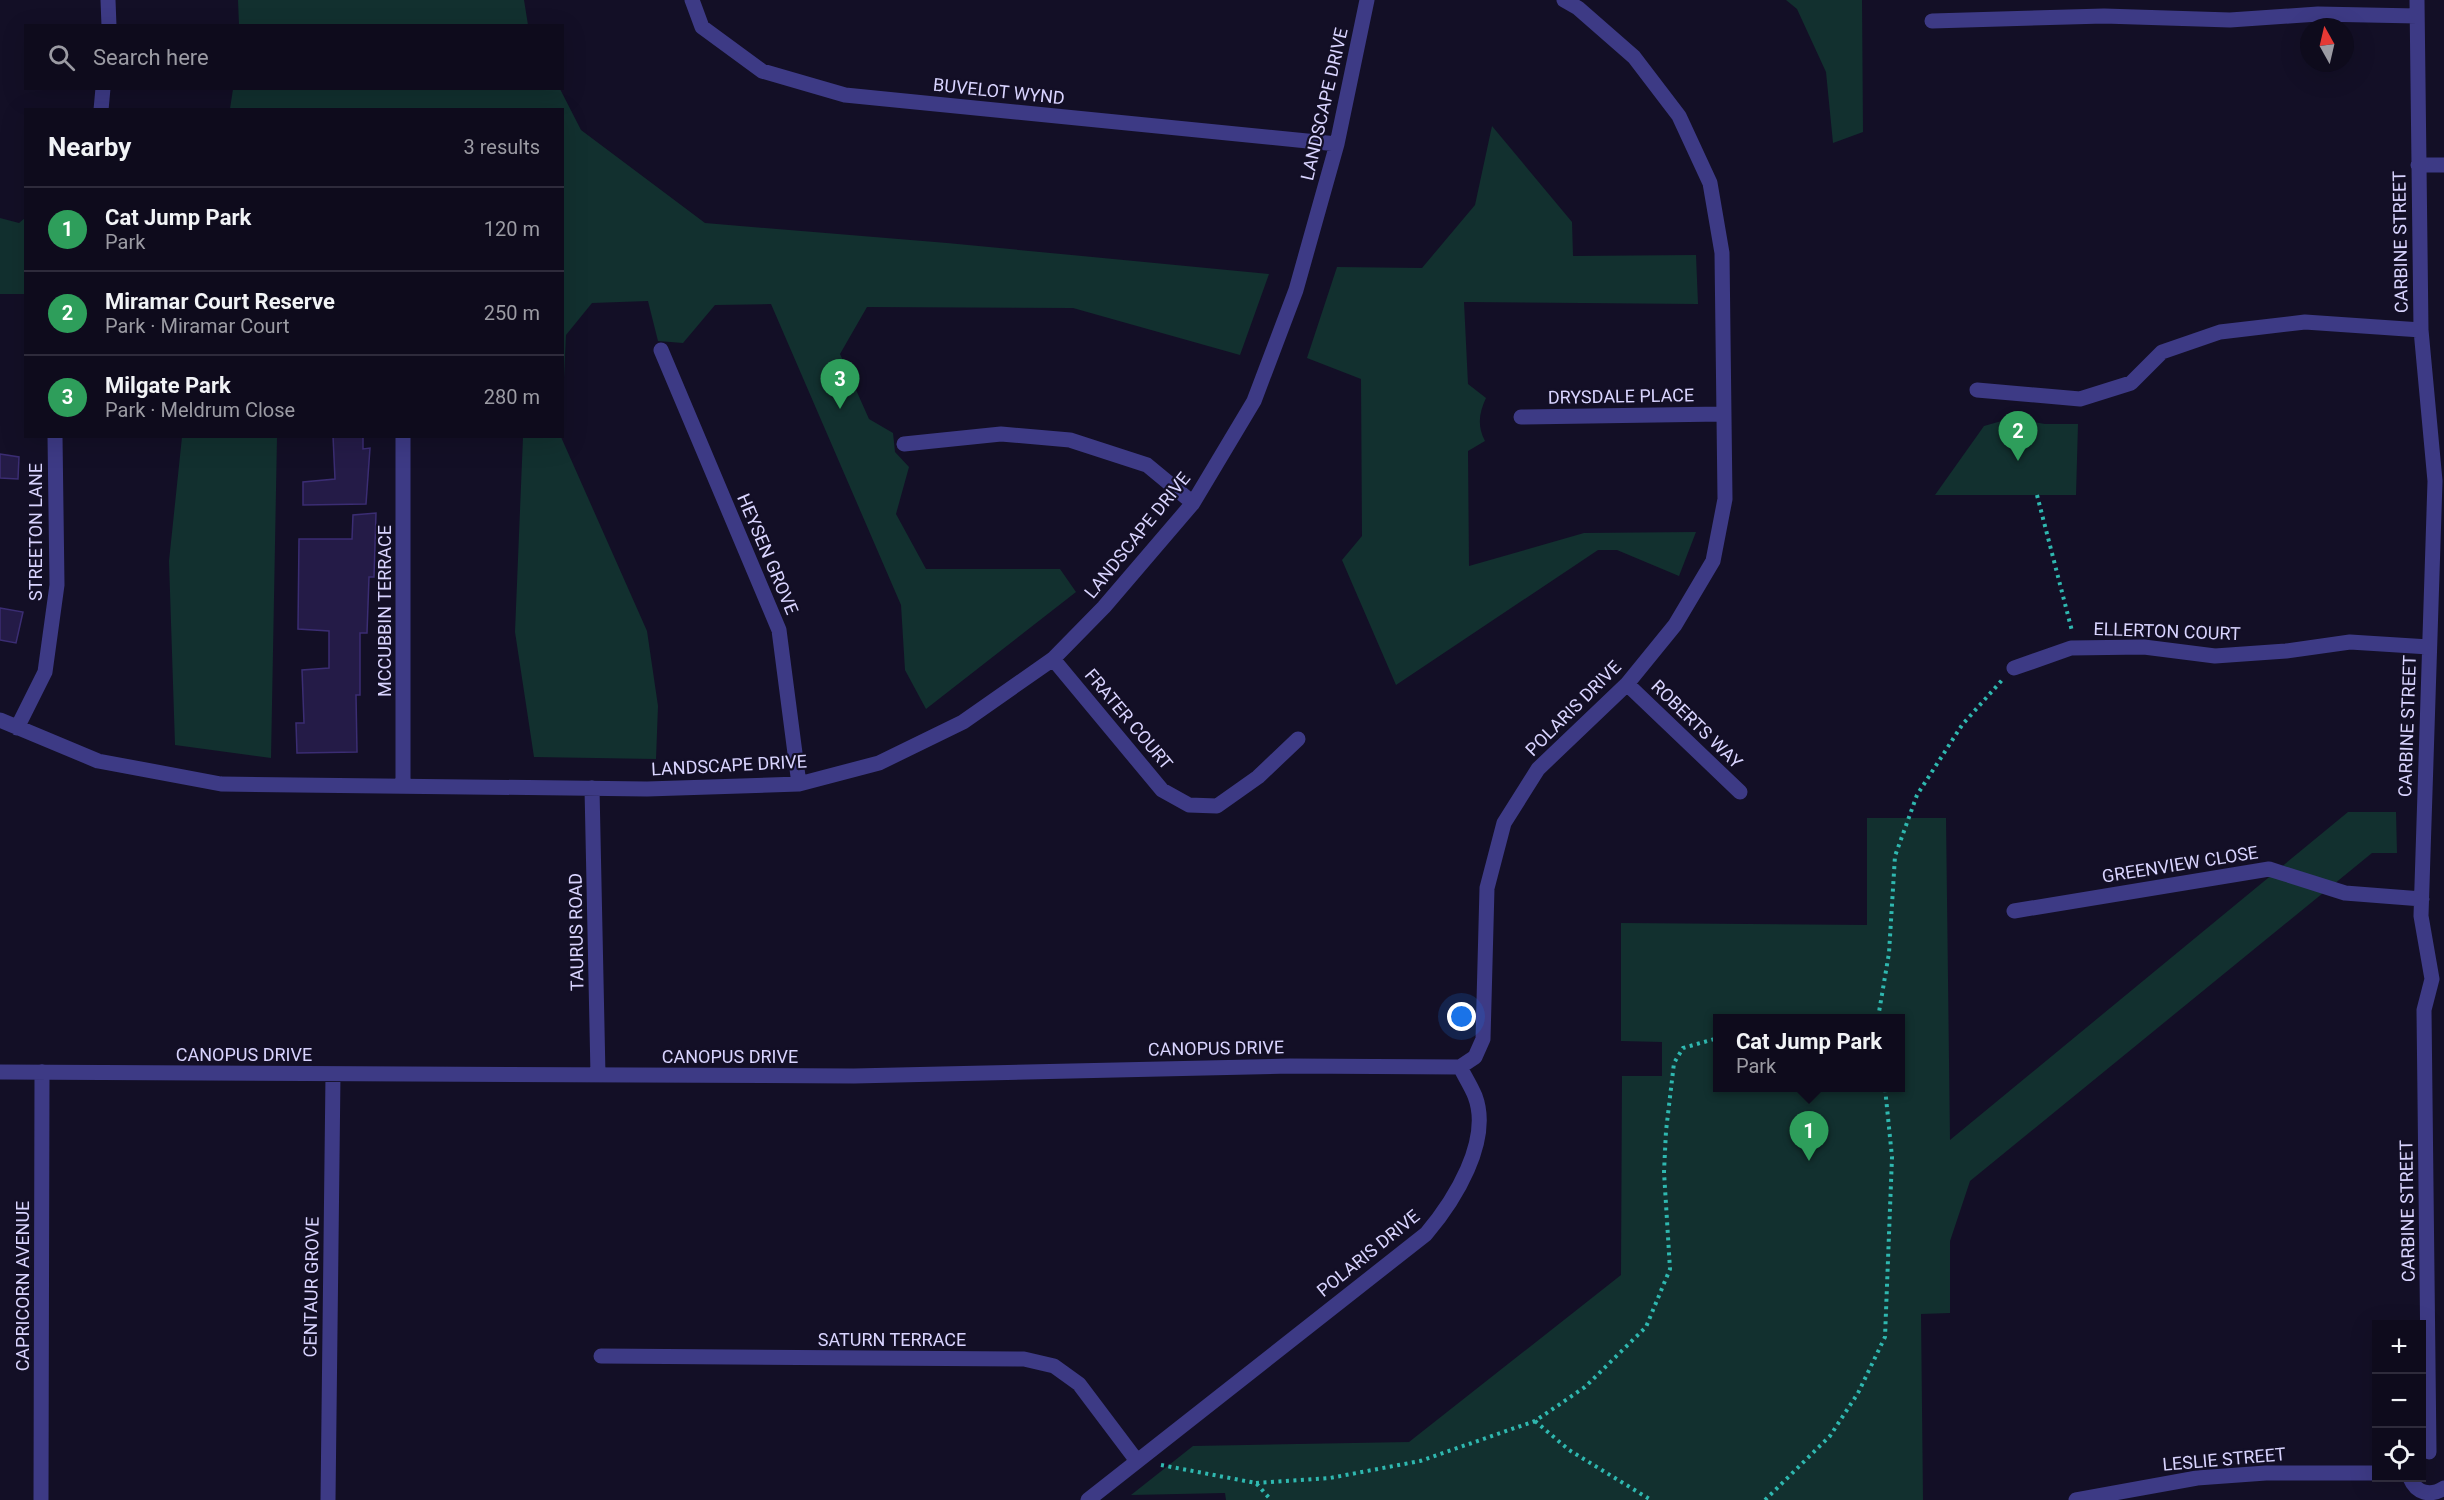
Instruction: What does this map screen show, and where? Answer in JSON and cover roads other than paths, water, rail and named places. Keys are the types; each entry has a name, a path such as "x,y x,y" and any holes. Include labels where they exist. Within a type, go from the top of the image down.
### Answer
{"street":[{"path":"108,0 109,24"},
{"name":"BUVELOT WYND","path":"692,0 702,27 762,71 845,95 1337,144"},
{"name":"LANDSCAPE DRIVE","path":"0,720 98,761 221,784 647,789 799,784 879,764 963,722 1053,659 1104,607 1193,503 1254,401 1296,290 1337,144 1367,0"},
{"name":"POLARIS DRIVE","path":"1088,1500 1426,1234 1448,1208 1466,1171 1479,1133 1476,1098 1460,1067 1475,1057 1483,1039 1487,888 1504,823 1538,769 1627,684 1675,626 1713,561 1725,500 1722,414 1722,253 1710,183 1679,116 1634,57 1580,4 1564,0"},
{"name":"CARBINE STREET","path":"2417,0 2421,330 2435,481 2421,916 2438,979 2424,1010 2432,1454"},
{"path":"1932,21 2104,16 2230,20 2318,14 2417,16"},
{"path":"101,108 103,90"},
{"path":"2418,165 2444,165"},
{"path":"1977,390 2080,399 2131,383 2162,352 2220,332 2305,322 2421,330"},
{"name":"HEYSEN GROVE","path":"661,350 779,630 799,784"},
{"name":"DRYSDALE PLACE","path":"1521,417 1722,414"},
{"path":"904,444 1001,435 1070,440 1147,465 1193,503"},
{"name":"STREETON LANE","path":"17,728 45,672 57,585 55,438"},
{"name":"MCCUBBIN TERRACE","path":"403,438 403,786"},
{"name":"ELLERTON COURT","path":"2014,668 2076,648 2144,647 2215,656 2286,651 2350,642 2429,647"},
{"name":"FRATER COURT","path":"1053,659 1162,790 1189,806 1216,806 1258,777 1298,739"},
{"name":"ROBERTS WAY","path":"1627,684 1740,792"},
{"name":"TAURUS ROAD","path":"592,788 598,1075"},
{"name":"GREENVIEW CLOSE","path":"2014,911 2269,870 2345,893 2422,899"},
{"name":"CANOPUS DRIVE","path":"0,1072 854,1077 1290,1066 1460,1067"},
{"name":"CAPRICORN AVENUE","path":"41,1500 42,1072"},
{"name":"CENTAUR GROVE","path":"328,1500 333,1074"},
{"name":"SATURN TERRACE","path":"601,1356 1024,1359 1054,1366 1079,1384 1137,1461"},
{"name":"LESLIE STREET","path":"2076,1500 2198,1478 2266,1473 2372,1473"},
{"path":"2412,1482 2422,1492 2430,1493 2444,1488"}],"place":[{"name":"Milgate Park","path":"840,409"},
{"name":"Miramar Court Reserve","path":"2018,461"},
{"name":"Cat Jump Park","path":"1809,1161"}]}
